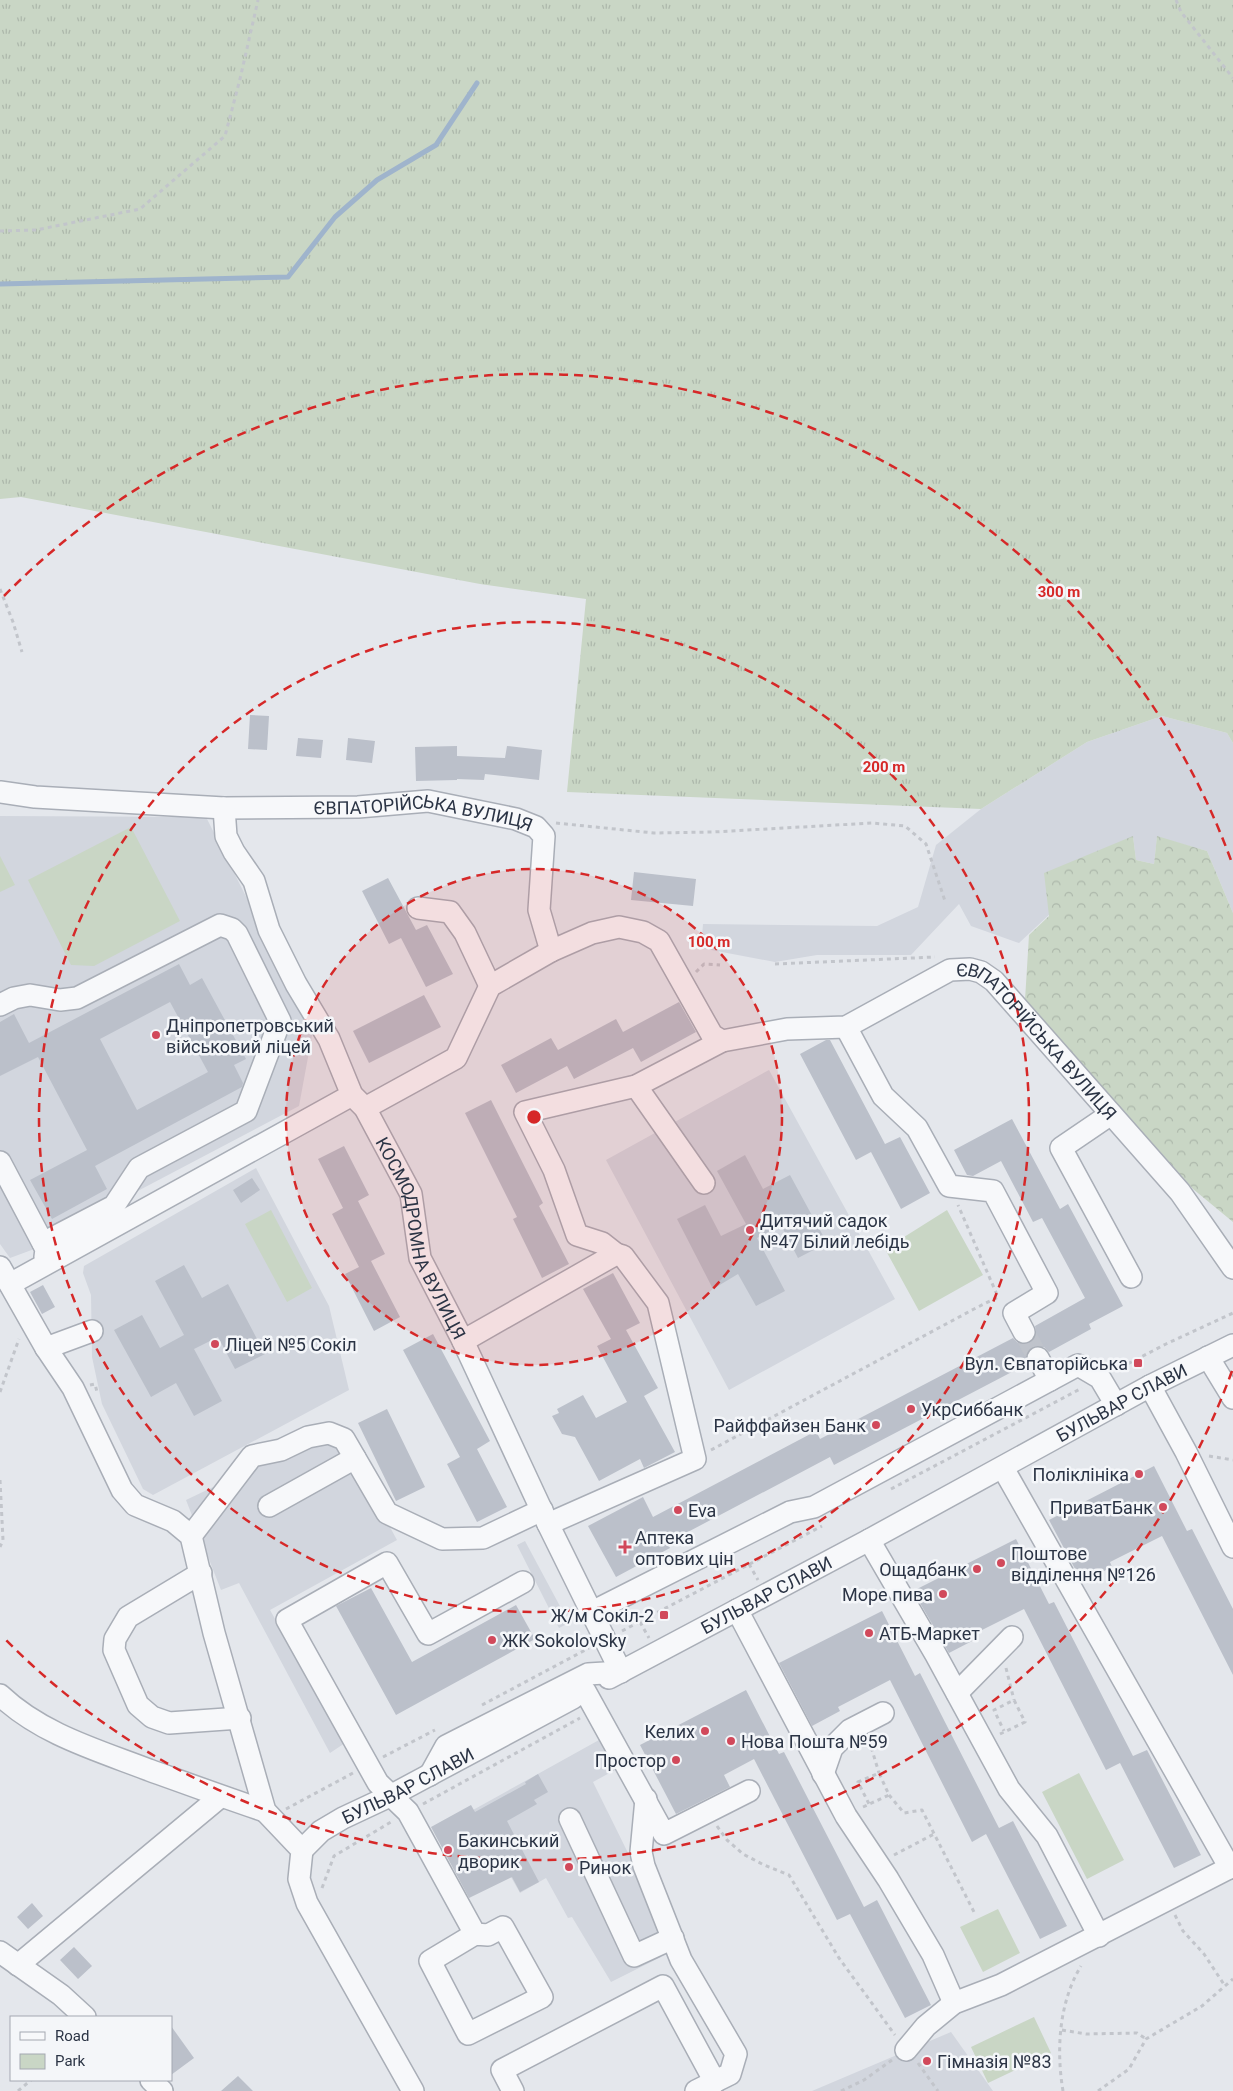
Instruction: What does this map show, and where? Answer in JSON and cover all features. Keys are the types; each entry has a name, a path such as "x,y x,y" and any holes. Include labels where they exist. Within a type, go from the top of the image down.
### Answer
{"street":[{"name":"ЄВПАТОРІЙСЬКА ВУЛИЦЯ","path":"0,792 35,797 224,808 358,807 428,801 516,819 536,827 544,836 540,910 551,951"},
{"name":"КОСМОДРОМНА ВУЛИЦЯ","path":"224,808 226,836 234,852 254,881 269,930 296,984 320,1039 359,1101 410,1194 420,1258 463,1341 545,1517 622,1672"},
{"path":"418,908 450,912 465,933 490,986"},
{"path":"0,1005 14,998 30,995 60,1000 77,998 220,925 232,928 237,934 280,1021 246,1111 139,1168 114,1206 43,1243"},
{"path":"412,2091 306,1903 299,1879 302,1850 268,1814 214,1633 191,1536 173,1521 135,1505 122,1490 73,1388 46,1348 5,1276 44,1265 359,1101 456,1058 490,986 551,951 592,933 619,927 643,932 659,941 712,1035 722,1041"},
{"name":"ЄВПАТОРІЙСЬКА ВУЛИЦЯ","path":"616,1254 602,1243 577,1235 554,1170 525,1112 636,1086 722,1041 787,1029 846,1027 950,970 970,969 981,972 994,981 1112,1114 1180,1192 1233,1268"},
{"path":"846,1027 883,1096 917,1128 949,1186 993,1191 1047,1293 1014,1313 1024,1332"},
{"path":"636,1086 704,1183"},
{"path":"1112,1114 1061,1148 1131,1277"},
{"path":"0,1162 46,1249 44,1265"},
{"path":"191,1536 252,1456 281,1450 308,1437 329,1433 344,1439 387,1513 442,1539 483,1538 545,1517 695,1459 658,1303 624,1256 616,1254 463,1341"},
{"path":"46,1348 92,1331"},
{"name":"БУЛЬВАР СЛАВИ","path":"302,1850 321,1831 343,1818 430,1775 869,1540 1150,1386 1233,1346"},
{"path":"1208,1357 1233,1398"},
{"path":"1038,1358 1050,1380"},
{"path":"592,1612 790,1512 814,1507 1078,1365 1100,1378 1116,1405"},
{"path":"1150,1386 1186,1452 1233,1548"},
{"path":"269,1506 355,1458"},
{"path":"906,2050 926,2026 954,2003 1001,1985 1232,1867 1002,1468"},
{"path":"869,1540 957,1693 1009,1789 1046,1836 1099,1936"},
{"path":"475,1934 408,1812 378,1783 287,1620 387,1563 428,1634 523,1582"},
{"path":"201,1573 128,1617 115,1639 114,1650 138,1705 152,1717 169,1723 240,1718"},
{"path":"737,1610 846,1816 933,1955 954,2003"},
{"path":"957,1693 1006,1643"},
{"path":"430,1775 446,1746 588,1674 622,1672"},
{"path":"585,1691 664,1834 748,1791"},
{"path":"0,1695 41,1727 99,1751 268,1814"},
{"path":"823,1774 832,1748 850,1730 883,1713"},
{"path":"18,1965 220,1797"},
{"path":"513,2091 502,2070 663,1986 706,2086 730,2074 736,2054 681,1960 642,1859 646,1799"},
{"path":"570,1819 634,1956 673,1938"},
{"path":"503,1927 542,1997 468,2034 430,1961 475,1934 488,1935 503,1927"},
{"path":"0,1952 61,1995 84,2016"},
{"path":"152,2081 162,2091"}],"path":[{"path":"0,231 36,230 140,209 225,136 258,0"},
{"path":"1176,0 1181,12 1233,78"},
{"path":"0,589 22,652"},
{"path":"555,823 654,833 713,832 872,823 905,826 926,844 945,901"},
{"path":"776,964 936,956"},
{"path":"683,986 704,964 720,966"},
{"path":"695,1459 998,1297 949,1186"},
{"path":"889,1490 1166,1344 1233,1313"},
{"path":"0,1392 27,1314"},
{"path":"0,1480 3,1540 0,1547"},
{"path":"473,1709 828,1522"},
{"path":"1006,1643 1014,1700 1025,1722 1004,1731 994,1710 1014,1700"},
{"path":"320,1892 334,1856 408,1812 596,1709"},
{"path":"864,1723 879,1773 889,1794 904,1813 922,1810 974,1912"},
{"path":"268,1814 438,1728"},
{"path":"879,1773 858,1782 867,1805 889,1794"},
{"path":"708,1812 728,1840 743,1854 789,1875 839,1958 906,2050 926,2072 938,2091"},
{"path":"900,1852 934,1834"},
{"path":"1169,1900 1183,1931 1204,1954 1225,1986"},
{"path":"1063,2091 1060,2071 1061,2020 1072,1981 1099,1936"},
{"path":"1098,2091 1130,2069 1146,2038 1202,2006 1233,1979"},
{"path":"1061,2030 1086,2034 1137,2033 1146,2038"},
{"path":"841,2091 864,2080 906,2050"},
{"path":"18,2091 30,2081"}],"shaded area":[{"path":"1162,716 1227,733 1233,743 1233,913 1207,851 1157,837 1154,864 1136,860 1133,836 1019,943 971,926 959,904 911,955 817,955 775,962 701,948 703,924 877,926 918,907 936,845 981,809 1087,742"},
{"name":"Дніпропетровський військовий ліцей","path":"0,816 206,817 313,1030 299,1106 132,1194 37,1248 10,1258 0,1244"},
{"name":"Дитячий садок №47 Білий лебідь","path":"769,1070 895,1299 729,1390 606,1160"},
{"name":"Ліцей №5 Сокіл","path":"256,1168 329,1306 349,1390 153,1495 143,1489 102,1404 92,1357 91,1295 83,1273 84,1266"},
{"path":"336,1428 397,1540 270,1610 345,1743 330,1753 239,1583 221,1590 186,1500"},
{"path":"525,1541 569,1623 559,1628 517,1545"},
{"name":"Ринок","path":"599,1740 615,1770 593,1782 629,1855 660,1935 661,1957 611,1982 572,1917 568,1918 546,1878 520,1893 473,1810"},
{"name":"Гімназія №83","path":"951,2032 993,2091 812,2091"}],"green space":[{"path":"0,0 1233,0 1233,743 1227,733 1162,716 1087,742 981,809 567,792 586,599 480,584 21,497 0,499"},
{"path":"131,827 180,921 94,966 71,965 28,880"},
{"path":"1133,836 1136,860 1154,864 1157,836 1207,851 1233,913 1233,1222 1193,1189 1025,1000 1029,935 1049,916 1044,873"},
{"path":"0,856 15,885 0,892"},
{"path":"271,1210 312,1288 287,1302 245,1224"},
{"path":"947,1210 983,1275 919,1311 885,1249"},
{"path":"1079,1773 1124,1860 1087,1879 1042,1792"},
{"path":"998,1909 1020,1953 983,1972 960,1927"},
{"path":"1034,2017 1051,2053 988,2083 971,2047"}],"building":[{"path":"250,715 269,716 267,750 248,749"},
{"path":"298,738 323,740 321,758 296,756"},
{"path":"348,738 375,741 372,763 346,760"},
{"path":"457,746 457,756 505,758 507,746 542,750 539,780 485,774 484,780 416,781 415,747"},
{"path":"634,872 696,879 693,906 631,900"},
{"path":"388,878 416,930 427,925 453,974 426,987 401,938 389,944 362,891"},
{"path":"179,964 190,985 202,978 246,1059 234,1065 243,1083 242,1087 95,1166 107,1189 52,1219 30,1180 87,1150 38,1057 0,1076 0,1022 14,1014 29,1043","holes":["170,1002 208,1072 137,1110 100,1039"]},
{"path":"424,995 441,1027 369,1063 353,1031"},
{"path":"679,1002 696,1032 641,1062 633,1048 574,1079 567,1066 516,1093 501,1065 551,1038 558,1050 616,1019 623,1032"},
{"path":"826,1040 830,1040 885,1144 900,1137 930,1193 901,1209 871,1152 856,1160 800,1054"},
{"path":"491,1100 543,1203 539,1206 569,1264 542,1278 513,1219 517,1217 465,1113"},
{"path":"1012,1119 1060,1209 1068,1204 1123,1306 1089,1324 1091,1329 1049,1352 1044,1347 1032,1347 1027,1352 1027,1364 834,1465 830,1457 667,1543 670,1548 616,1577 588,1526 643,1497 653,1517 816,1431 820,1439 1013,1338 1018,1343 1029,1343 1035,1338 1035,1326 1085,1298 1042,1218 1033,1222 1001,1161 973,1176 967,1175 954,1150"},
{"path":"344,1146 369,1195 358,1201 385,1254 371,1261 400,1317 374,1331 345,1274 359,1267 332,1214 343,1208 318,1159"},
{"path":"745,1155 763,1189 790,1175 827,1243 798,1258 781,1225 757,1238 785,1291 756,1306 738,1274 713,1289 677,1219 705,1205 721,1236 746,1224 717,1171"},
{"path":"252,1178 260,1190 241,1203 233,1190"},
{"path":"184,1265 202,1298 228,1284 265,1354 235,1369 218,1337 194,1349 222,1401 194,1416 176,1383 151,1397 114,1330 142,1315 160,1348 184,1335 155,1281"},
{"path":"613,1273 640,1323 626,1330 658,1388 644,1396 675,1452 644,1468 640,1459 599,1481 575,1437 562,1434 552,1416 559,1413 557,1409 583,1395 596,1418 627,1402 597,1346 611,1339 583,1289"},
{"path":"43,1285 55,1307 42,1314 30,1292"},
{"path":"433,1334 490,1441 477,1449 507,1507 477,1522 447,1464 460,1457 403,1350"},
{"path":"387,1409 425,1487 396,1501 358,1423"},
{"path":"1154,1466 1187,1531 1192,1529 1233,1609 1233,1675 1162,1536 1110,1562 1112,1567 1082,1582 1049,1520"},
{"path":"1016,1539 1049,1604 1054,1602 1133,1756 1147,1750 1201,1855 1174,1868 1120,1763 1106,1770 1024,1609 972,1635 974,1640 949,1653 913,1591"},
{"path":"371,1588 412,1662 516,1605 535,1639 396,1715 336,1606"},
{"path":"882,1611 915,1676 920,1673 999,1828 1013,1821 1067,1926 1040,1939 986,1834 972,1842 890,1680 838,1707 840,1711 812,1726 779,1663"},
{"path":"746,1690 779,1754 784,1752 864,1907 877,1900 931,2005 905,2018 850,1914 837,1920 754,1759 724,1775 730,1787 676,1814 640,1745"},
{"path":"538,1774 548,1792 534,1800 537,1804 507,1821 539,1882 520,1892 512,1877 469,1898 431,1827 471,1805 475,1812 526,1784 525,1782"},
{"path":"32,1903 43,1916 28,1929 17,1917"},
{"path":"74,1947 92,1966 78,1979 60,1960"},
{"path":"172,2027 194,2058 172,2074"},
{"path":"238,2076 253,2091 221,2091"}],"waterway":[{"path":"0,284 288,277 335,217 377,180 436,145 477,83"}],"tunnel":[{"path":"1024,1332 1038,1358"}],"place":[{"name":"Дніпропетровський військовий ліцей","path":"156,1035"},
{"name":"Дитячий садок №47 Білий лебідь","path":"750,1230"},
{"name":"Ліцей №5 Сокіл","path":"215,1344"},
{"name":"Вул. Євпаторійська","path":"1138,1363"},
{"name":"УкрСиббанк","path":"911,1409"},
{"name":"Райффайзен Банк","path":"876,1425"},
{"name":"Поліклініка","path":"1139,1474"},
{"name":"ПриватБанк","path":"1163,1507"},
{"name":"Eva","path":"678,1510"},
{"name":"Аптека оптових цін","path":"625,1547"},
{"name":"Поштове відділення №126","path":"1001,1563"},
{"name":"Ощадбанк","path":"977,1569"},
{"name":"Море пива","path":"943,1594"},
{"name":"Ж/м Сокіл-2","path":"664,1615"},
{"name":"АТБ-Маркет","path":"869,1633"},
{"name":"ЖК SokolovSky","path":"492,1640"},
{"name":"Келих","path":"705,1731"},
{"name":"Нова Пошта №59","path":"731,1741"},
{"name":"Простор","path":"676,1760"},
{"name":"Бакинський дворик","path":"448,1850"},
{"name":"Ринок","path":"569,1867"},
{"name":"Гімназія №83","path":"927,2061"}]}
